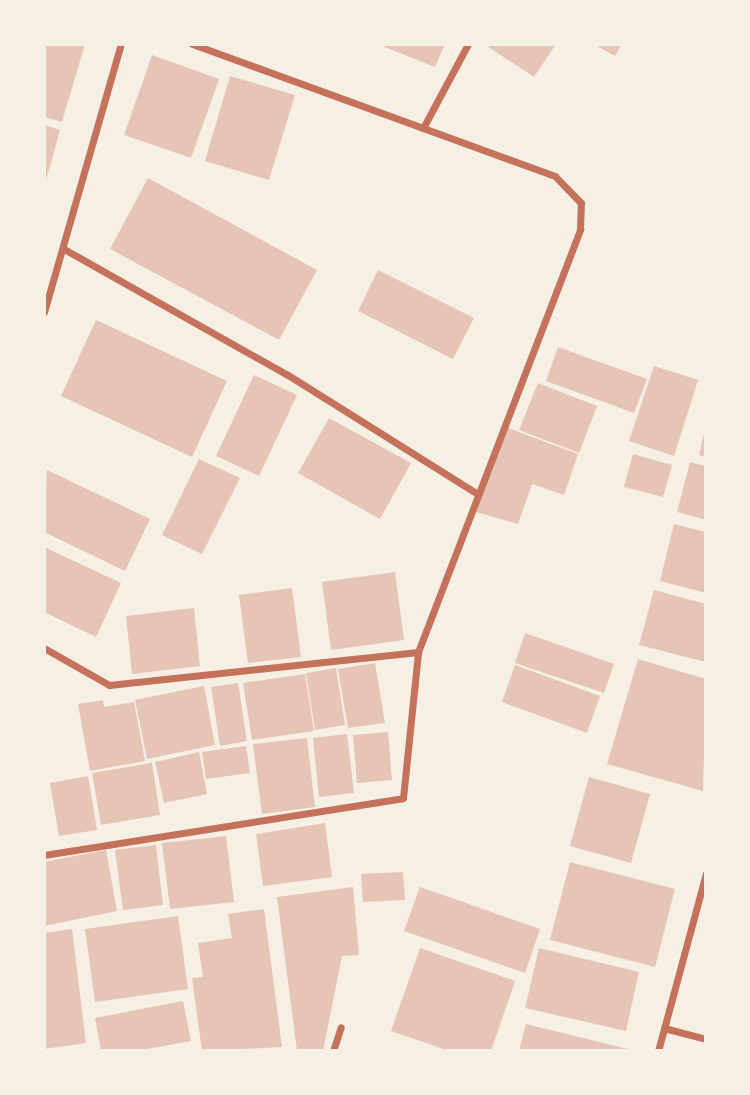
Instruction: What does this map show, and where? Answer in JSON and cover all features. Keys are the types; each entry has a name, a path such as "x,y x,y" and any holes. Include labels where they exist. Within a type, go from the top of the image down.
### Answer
{"street":[{"path":"44,312 121,44"},
{"path":"44,855 403,798 408,710 418,652 476,493 580,229 581,203 555,176 192,44"},
{"path":"423,128 468,44"},
{"path":"64,249 288,375 476,493"},
{"path":"44,648 109,685 418,652"},
{"path":"658,1051 706,873"},
{"path":"333,1051 341,1027"},
{"path":"664,1028 706,1039"}],"building":[{"path":"44,44 85,44 62,122 44,117"},
{"path":"377,44 445,44 435,67"},
{"path":"484,44 556,44 534,77"},
{"path":"593,44 622,44 615,56"},
{"path":"152,55 219,79 191,158 124,135"},
{"path":"230,76 295,95 269,180 205,161"},
{"path":"44,125 60,130 45,184 44,184"},
{"path":"148,178 317,270 279,340 110,249"},
{"path":"378,270 474,318 453,359 358,311"},
{"path":"96,320 227,381 192,457 61,396"},
{"path":"558,347 647,379 634,413 546,381"},
{"path":"654,366 698,380 674,456 629,441"},
{"path":"254,375 297,395 259,476 216,456"},
{"path":"538,383 597,406 579,453 519,430"},
{"path":"329,418 411,463 380,519 298,473"},
{"path":"505,427 578,454 564,495 532,484 518,524 476,512"},
{"path":"706,429 706,457 699,455"},
{"path":"633,454 672,465 663,497 624,487"},
{"path":"199,459 240,478 202,554 162,535"},
{"path":"690,462 706,466 706,520 677,512"},
{"path":"47,470 150,519 125,571 44,532"},
{"path":"674,524 706,532 706,593 660,581"},
{"path":"44,547 121,583 96,637 44,612"},
{"path":"395,572 404,640 331,650 322,582"},
{"path":"292,588 301,657 248,663 239,595"},
{"path":"654,590 706,604 706,662 639,645"},
{"path":"194,608 200,666 132,674 126,616"},
{"path":"525,633 614,664 604,693 515,663"},
{"path":"638,659 706,679 703,791 607,764"},
{"path":"375,663 385,723 348,728 338,669"},
{"path":"515,665 600,696 587,733 502,702"},
{"path":"336,668 345,725 315,730 306,673"},
{"path":"305,674 314,731 252,740 243,683"},
{"path":"238,683 247,741 220,746 211,687"},
{"path":"204,686 215,745 147,759 135,700"},
{"path":"103,700 104,707 134,702 145,761 90,771 78,704"},
{"path":"388,732 392,780 357,783 353,735"},
{"path":"347,734 354,793 319,797 313,738"},
{"path":"307,738 315,807 262,814 253,744"},
{"path":"246,746 250,773 206,779 202,752"},
{"path":"199,752 207,794 164,803 155,762"},
{"path":"152,763 160,815 101,825 92,773"},
{"path":"88,776 97,830 59,836 50,783"},
{"path":"589,777 650,794 631,863 570,846"},
{"path":"325,823 332,877 263,886 256,834"},
{"path":"226,836 234,902 170,909 162,843"},
{"path":"156,845 163,905 123,910 115,850"},
{"path":"106,850 117,911 44,926 44,862"},
{"path":"570,862 675,889 655,967 550,940"},
{"path":"403,872 405,900 363,902 361,874"},
{"path":"353,887 359,955 342,956 323,1051 297,1051 277,897"},
{"path":"420,887 540,929 525,973 404,931"},
{"path":"264,909 282,1047 202,1051 192,978 203,977 198,943 232,938 228,914"},
{"path":"178,916 188,989 95,1002 85,929"},
{"path":"72,929 86,1043 44,1049 44,933"},
{"path":"420,948 515,981 491,1051 449,1051 391,1031"},
{"path":"539,948 639,972 626,1031 525,1008"},
{"path":"183,1001 191,1041 136,1051 101,1051 95,1018"},
{"path":"526,1024 632,1050 632,1051 519,1051"}]}
